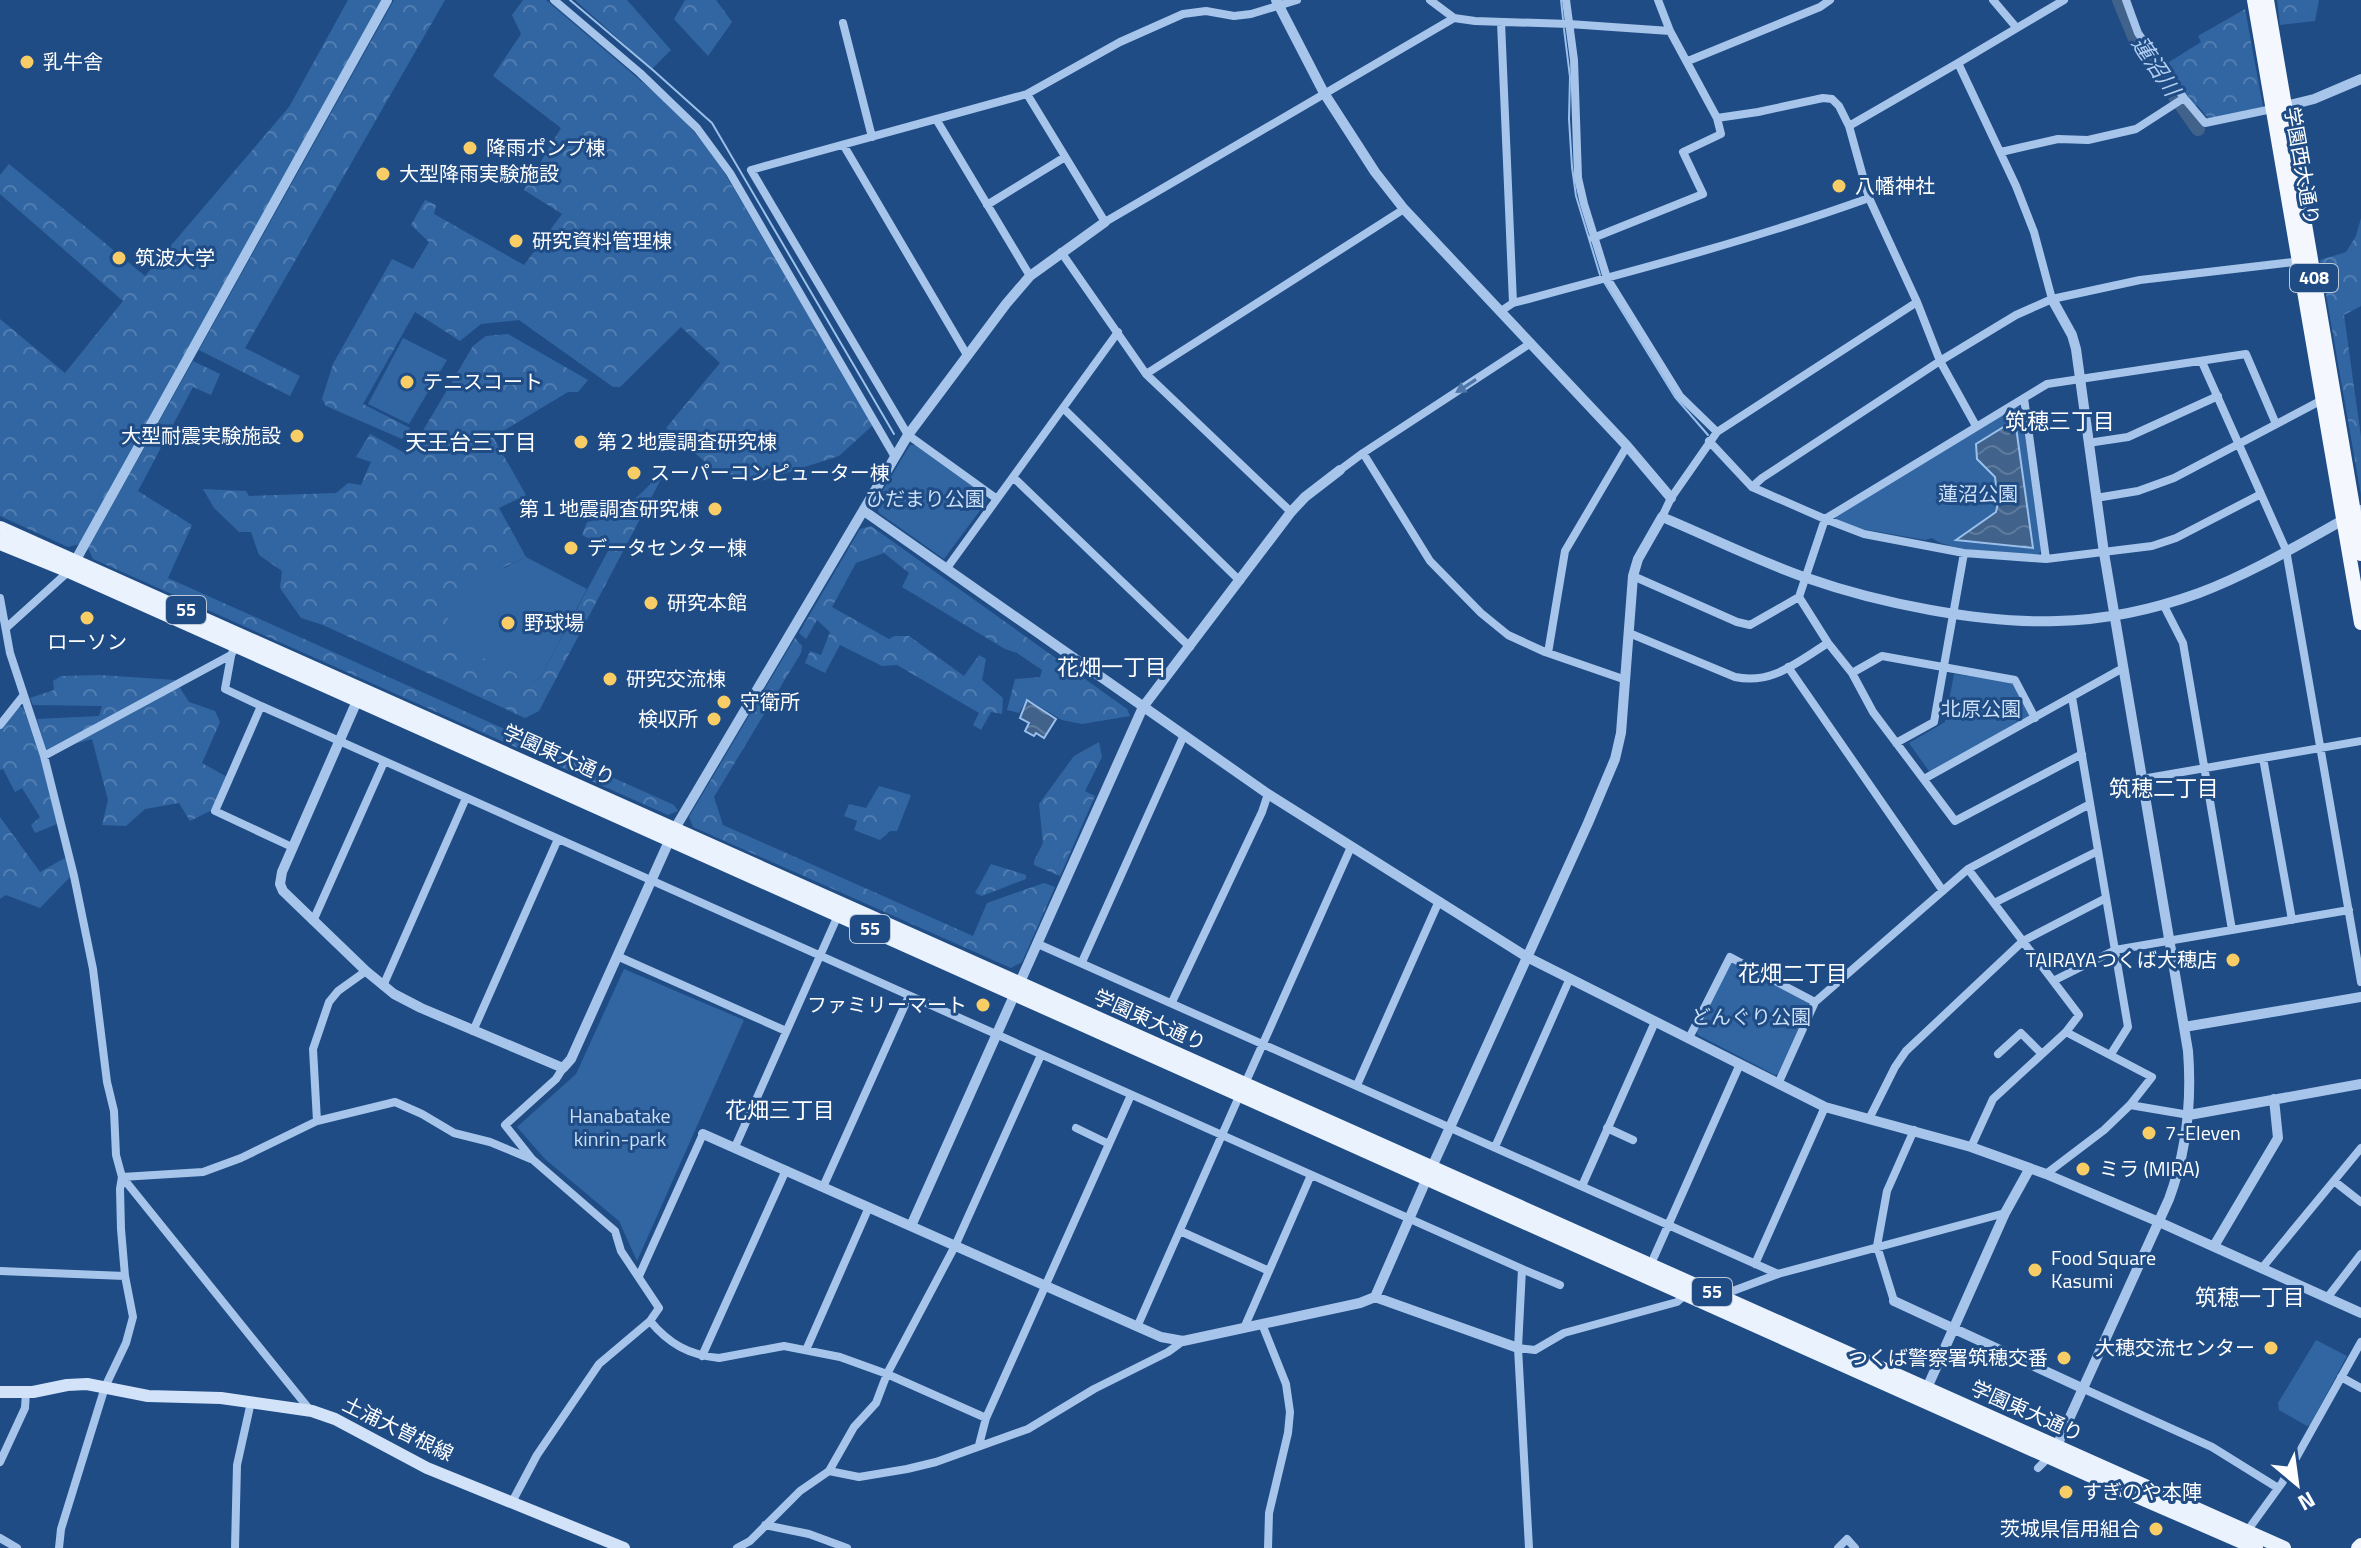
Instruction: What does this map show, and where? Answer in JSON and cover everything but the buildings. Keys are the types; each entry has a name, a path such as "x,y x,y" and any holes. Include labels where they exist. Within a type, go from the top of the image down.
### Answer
{"highway":[{"name":"学園西大通り","path":"2254,0 2279,108"},
{"name":"学園西大通り","path":"2267,0 2279,108 2304,260 2361,554"},
{"name":"学園西大通り","path":"2304,260 2322,400 2353,515 2361,623"}],"main road":[{"name":"学園東大通り","path":"0,528 234,651 359,695"},
{"name":"学園東大通り","path":"0,543 72,566 1429,1173 1927,1388 2054,1451 2125,1491 2256,1548"},
{"name":"学園東大通り","path":"1429,1173 1686,1294 2054,1451"},
{"name":"土浦大曽根線","path":"0,1392 26,1392 67,1385 105,1387 148,1396 221,1398 312,1411 335,1419 427,1468 624,1548"},
{"name":"学園東大通り","path":"2240,1540 2284,1548"}],"street":[{"path":"6,628 72,566 387,0"},
{"path":"554,0 640,73 697,128 730,173 895,457"},
{"path":"997,499 908,435 751,170 1027,94 1120,42 1183,14 1206,11 1234,16 1251,14 1277,3 1297,0"},
{"path":"1430,0 1454,18 1475,21 1670,31"},
{"path":"1566,0 1574,60 1578,178 1593,238 1607,278 1680,396 1717,432"},
{"path":"1593,238 1703,194 1683,152 1721,134 1717,118 1670,31 1658,0"},
{"path":"1688,61 1820,7 1830,0"},
{"path":"1993,0 2016,27"},
{"path":"1849,126 2064,0"},
{"path":"2126,0 2138,33 2183,99 2205,123 2314,99 2361,79"},
{"path":"1277,3 1324,93 1375,172 1404,209 1627,446 1671,498"},
{"path":"512,1502 537,1455 599,1364 650,1321 659,1308 621,1251 615,1231 532,1159 505,1125 556,1079 571,1059 671,834 908,435 1006,304 1030,276 1061,252 1105,222 1454,18"},
{"path":"1501,22 1513,303"},
{"path":"843,23 872,137"},
{"path":"1958,63 2001,152 2034,232 2052,299 2072,335 2104,553 2170,941 2189,1073 2189,1115 2176,1180 2084,1389 2054,1451 2038,1468"},
{"path":"1027,94 1105,222"},
{"path":"1717,118 1823,98 1832,99 1839,106 1849,126 1869,198 1917,302 1940,361 1976,426"},
{"path":"2001,152 2058,139 2088,140 2136,129 2183,99"},
{"path":"936,119 1030,276"},
{"path":"844,146 967,355"},
{"path":"987,205 1065,157"},
{"path":"1501,311 1513,303 1794,225 1869,198"},
{"path":"1146,374 1404,209"},
{"path":"1061,252 1146,374 1291,512"},
{"path":"1752,487 1940,361 2016,315 2052,299 2140,280 2304,260"},
{"path":"1375,1297 1615,759 1621,733 1633,576 1638,559 1671,498 1717,432 1917,302"},
{"path":"947,568 1118,332"},
{"path":"911,1226 1143,707 1305,497 1363,453 1531,343"},
{"path":"1633,576 1750,625 1799,597 1825,519 2047,384 2246,354 2276,424"},
{"path":"2202,362 2286,550 2361,982"},
{"path":"2088,443 2128,437 2218,396"},
{"path":"2024,398 2046,559"},
{"path":"2096,498 2138,491 2174,478 2322,400"},
{"path":"1063,408 1240,581"},
{"path":"1709,441 1752,487 1864,534 1964,553 2046,559 2152,546 2176,538 2261,494"},
{"path":"1548,653 1565,551 1627,446"},
{"path":"1363,453 1414,539 1440,572 1481,613 1508,635 1548,653 1626,680"},
{"path":"1013,477 1190,647"},
{"path":"864,511 1268,794 1527,957 1825,1107 1971,1147 2046,1174 2361,1313"},
{"path":"1662,517 1807,578 1856,592 1954,613 2060,621 2163,604 2228,580 2353,515"},
{"path":"1896,743 1934,722 1964,553"},
{"path":"1799,597 1828,643 1852,673 1873,712 1955,821 2082,754"},
{"path":"0,598 10,653 44,756 74,876 93,969 107,1082 114,1111 116,1155 122,1177 312,1411"},
{"path":"2163,604 2183,643 2232,930"},
{"path":"1629,633 1748,680 1766,679 1828,643"},
{"path":"234,651 225,689 1560,1285"},
{"path":"44,756 234,651"},
{"path":"0,655 10,653"},
{"path":"1852,673 1882,656 2015,680 2035,718"},
{"path":"1788,667 1943,891"},
{"path":"1924,779 2123,668"},
{"path":"359,695 292,847 280,884 288,898 383,986 421,1008 563,1068"},
{"path":"0,725 23,696"},
{"path":"2072,697 2128,1027 2111,1054"},
{"path":"261,706 215,811 292,847"},
{"path":"1082,962 1184,735"},
{"path":"2142,779 2361,741"},
{"path":"2263,758 2292,920"},
{"path":"313,921 384,762"},
{"path":"1172,1002 1268,794"},
{"path":"383,986 466,798"},
{"path":"1778,1084 1815,1002 1968,869 2090,804"},
{"path":"473,1031 558,839"},
{"path":"1248,1077 1351,847"},
{"path":"1994,903 2098,851"},
{"path":"1968,869 2079,1015 2066,1032 1993,1099 1971,1147"},
{"path":"1869,1119 1906,1051 2023,941 2106,898"},
{"path":"1357,1085 1439,901"},
{"path":"2053,981 2115,950 2349,910"},
{"path":"735,1147 835,922"},
{"path":"1038,944 1778,1274"},
{"path":"617,956 786,1031"},
{"path":"1689,1038 1730,957 1815,1002"},
{"path":"317,1121 313,1049 329,1002 338,991 366,971"},
{"path":"1495,1147 1570,978"},
{"path":"823,1187 909,996"},
{"path":"2184,1027 2361,997"},
{"path":"1582,1186 1655,1022"},
{"path":"2046,1174 2104,1130 2130,1105 2152,1077 2066,1032"},
{"path":"1998,1054 2021,1033 2042,1054"},
{"path":"737,1548 750,1541 800,1491 829,1471 854,1427 876,1403 887,1374 955,1246 1041,1055"},
{"path":"1654,1257 1740,1064"},
{"path":"2130,1105 2189,1115 2361,1084"},
{"path":"979,1445 986,1418 1131,1095"},
{"path":"2214,1246 2278,1138 2274,1099"},
{"path":"1137,1327 1237,1101"},
{"path":"122,1177 203,1172 241,1158 317,1121 395,1102 454,1133 490,1142 532,1159"},
{"path":"1755,1264 1825,1107"},
{"path":"1076,1128 1109,1144"},
{"path":"1607,1128 1633,1140"},
{"path":"1914,1130 1887,1191 1877,1246 1894,1301 2212,1447 2278,1488"},
{"path":"639,1276 703,1134 1137,1327 1161,1337 1183,1341 1360,1303 1375,1297 1518,1348 1535,1350 1564,1333 1677,1302 1686,1294"},
{"path":"2262,1268 2361,1148"},
{"path":"1927,1388 2005,1213 2030,1168"},
{"path":"702,1356 786,1170"},
{"path":"1244,1328 1311,1175"},
{"path":"59,1548 61,1529 105,1387 126,1343 133,1317 121,1229 122,1177"},
{"path":"2334,1181 2361,1202"},
{"path":"806,1350 869,1207"},
{"path":"1722,1297 1778,1274 2005,1213"},
{"path":"1180,1231 1269,1271"},
{"path":"2327,1298 2361,1254"},
{"path":"1522,1269 1518,1348 1529,1548"},
{"path":"0,1271 125,1276"},
{"path":"650,1321 661,1335 691,1354 719,1358 784,1346 840,1357 887,1374 986,1418"},
{"path":"1262,1324 1286,1384 1290,1412 1269,1513 1268,1548"},
{"path":"829,1471 859,1477 936,1462 1040,1423 1094,1389 1168,1352 1183,1341"},
{"path":"2240,1540 2278,1488 2361,1342"},
{"path":"2341,1377 2361,1388"},
{"path":"0,1462 25,1408 26,1392"},
{"path":"235,1548 237,1465 251,1402"},
{"path":"765,1525 809,1534 847,1548"},
{"path":"0,1538 17,1548"},
{"path":"1838,1548 1847,1539 1855,1548"}],"green space":[{"path":"348,0 383,0 80,544 68,547 0,516 0,319 65,373 123,301 0,194 0,175 9,164 145,276 289,107"},
{"path":"394,0 445,0 245,348 300,376 290,396 199,350"},
{"path":"523,0 546,0 675,110 714,155 873,425 839,456 761,481 718,473 666,428 720,363 681,327 620,387 613,387 519,320 481,324 460,341 415,312 363,404 410,428 402,439 326,406 322,399 333,364 392,259 413,269 429,242 411,225 425,200 436,205 434,214 524,265 562,214 524,190 561,128 493,76 521,34 512,15"},
{"path":"575,0 627,0 671,50 652,69"},
{"path":"685,0 716,0 732,22 708,56 674,19"},
{"path":"2277,0 2319,0 2315,21 2280,25"},
{"path":"2245,9 2263,107 2209,119 2195,106 2166,64 2201,42 2198,36"},
{"path":"2361,218 2361,306 2344,315 2361,437 2361,495 2320,260 2346,252 2356,236"},
{"path":"508,334 588,380 578,392 568,392 493,437 526,495 499,508 526,557 504,567 533,682 540,678 609,549 582,535 587,522 618,520 657,476 661,479 539,711 525,718 323,625 301,618 280,588 282,571 259,555 251,532 239,532 214,508 203,489 246,491 249,496 336,493 348,483 361,485 371,462 356,457 370,434 403,452 421,434 473,346 486,336"},
{"name":"テニスコート","path":"403,338 447,360 409,424 368,404"},
{"path":"193,361 220,374 211,395 193,387 138,491 192,525 168,578 674,805 678,811 668,815 93,559 88,548"},
{"name":"蓮沼公園","path":"2017,406 2021,408 2041,551 2038,555 1966,549 1932,538 1925,540 1862,529 1836,520 1836,516"},
{"name":"ひだまり公園","path":"910,445 916,445 986,496 987,501 944,559 879,513 876,502"},
{"path":"871,526 1127,709 1130,716 1082,724 1062,720 1027,699 1019,713 1007,710 1015,679 1040,677 1042,670 902,587 909,573 884,553 856,563 832,607 889,639 909,636 964,676 979,655 986,659 982,680 1003,698 1002,714 991,712 981,730 973,725 979,713 897,665 882,666 840,645 825,673 805,663 810,651 821,655 830,632 817,620 806,639 799,633 860,529"},
{"name":"野球場","path":"526,557 587,589 540,678 533,682 441,638 453,608 468,592"},
{"path":"795,638 802,646 801,653 714,797 723,825 973,936 987,903 1044,883 1055,887 1022,962 1011,968 693,827 689,817"},
{"name":"北原公園","path":"1954,674 2019,683 2036,714 1931,774 1909,743 1945,722"},
{"path":"61,676 175,680 189,702 215,711 220,722 202,763 229,778 212,810 190,821 179,803 145,809 126,826 102,825 108,800 92,739 46,752 37,719 99,716 102,706 33,705 30,698 54,690 53,681"},
{"path":"19,707 23,707 41,759 57,824 35,833 31,825 40,817 22,788 15,792 3,769 0,770 0,730"},
{"path":"1099,742 1102,757 1085,791 1095,796 1060,876 1034,865 1043,843 1039,804 1074,756"},
{"path":"879,786 911,795 897,831 890,831 880,840 854,830 857,821 844,816 849,804 866,808"},
{"path":"0,817 40,872 65,858 70,877 40,908 6,895 0,899"},
{"path":"991,864 1026,875 1026,879 982,896 975,893"},
{"name":"どんぐり公園","path":"1733,962 1808,1001 1809,1006 1778,1074 1698,1035 1696,1031"},
{"name":"Hanabatake kinrin-park","path":"624,969 744,1020 637,1261 619,1221 545,1159 517,1127 576,1074"},
{"path":"2316,1340 2347,1356 2307,1426 2279,1410 2278,1403"}],"water":[{"path":"2015,420 2033,548 1956,540 1996,512 1998,503 1995,477 1977,459 1976,444"},
{"path":"1027,700 1056,719 1044,738 1025,731 1029,723 1020,718"}],"waterway":[{"path":"570,0 712,123 894,434"},
{"path":"1561,0 1563,19"},
{"name":"蓮沼川","path":"2119,0 2136,41 2198,129"},
{"path":"1564,29 1570,77 1569,119 1576,196 1600,275"},
{"path":"1604,282 1675,397 1708,435"}],"place":[{"name":"乳牛舎","path":"27,62"},
{"name":"降雨ポンプ棟","path":"470,148"},
{"name":"大型降雨実験施設","path":"383,174"},
{"name":"八幡神社","path":"1839,186"},
{"name":"研究資料管理棟","path":"516,241"},
{"name":"筑波大学","path":"119,258"},
{"name":"テニスコート","path":"407,382"},
{"name":"大型耐震実験施設","path":"297,436"},
{"name":"第２地震調査研究棟","path":"581,442"},
{"name":"スーパーコンピューター棟","path":"634,473"},
{"name":"第１地震調査研究棟","path":"715,509"},
{"name":"データセンター棟","path":"571,548"},
{"name":"研究本館","path":"651,603"},
{"name":"ローソン","path":"87,618"},
{"name":"野球場","path":"508,623"},
{"name":"研究交流棟","path":"610,679"},
{"name":"守衛所","path":"724,702"},
{"name":"検収所","path":"714,719"},
{"name":"TAIRAYAつくば大穂店","path":"2233,960"},
{"name":"ファミリーマート","path":"983,1005"},
{"name":"7-Eleven","path":"2149,1133"},
{"name":"ミラ (MIRA)","path":"2083,1169"},
{"name":"Food Square Kasumi","path":"2035,1270"},
{"name":"大穂交流センター","path":"2271,1348"},
{"name":"つくば警察署筑穂交番","path":"2064,1358"},
{"name":"すぎのや本陣","path":"2066,1492"},
{"name":"茨城県信用組合","path":"2156,1529"}],"district":[{"name":"筑穂三丁目","path":"2060,421"},
{"name":"天王台三丁目","path":"471,442"},
{"name":"花畑一丁目","path":"1112,667"},
{"name":"筑穂二丁目","path":"2164,788"},
{"name":"花畑二丁目","path":"1793,973"},
{"name":"花畑三丁目","path":"780,1110"},
{"name":"筑穂一丁目","path":"2250,1297"}]}
